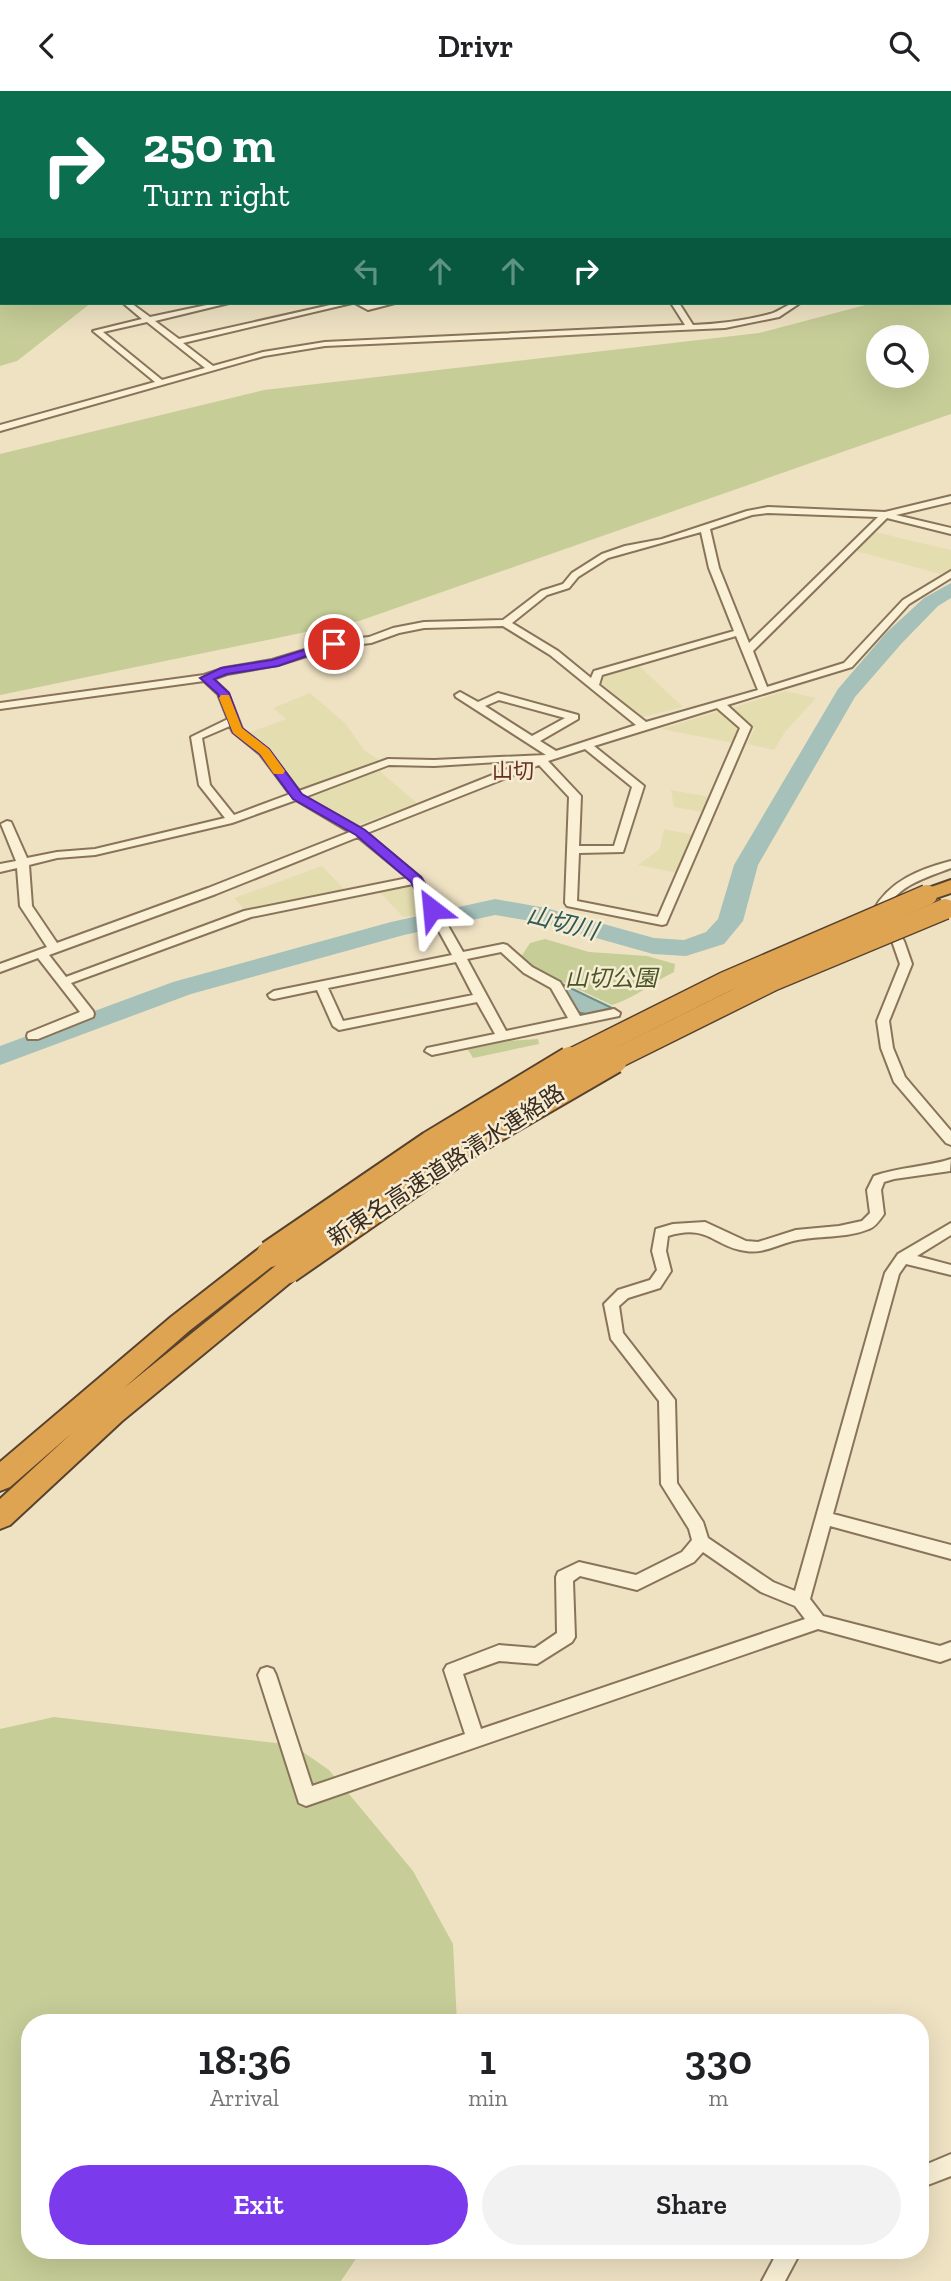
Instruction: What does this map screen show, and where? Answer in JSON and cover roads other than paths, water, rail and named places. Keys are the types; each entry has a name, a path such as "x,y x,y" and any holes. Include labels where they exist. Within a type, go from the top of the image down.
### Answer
{"highway":[{"name":"新東名高速道路清水連絡路","path":"0,1479 180,1324 279,1262 389,1198 495,1128 595,1069 710,1009 941,904 951,886"},
{"name":"新東名高速道路清水連絡路","path":"0,1517 279,1262"}],"street":[{"path":"129,305 212,369"},
{"path":"161,383 97,331 216,305"},
{"path":"177,342 339,305"},
{"path":"363,305 368,308 382,305"},
{"path":"676,305 690,327"},
{"path":"0,428 263,354 325,344 690,327 756,321 776,315 793,305"},
{"path":"748,650 885,515 951,499"},
{"path":"505,623 544,593 566,586 575,575 605,555 750,513 768,510 885,515 951,531"},
{"path":"705,528 714,568 764,692"},
{"path":"0,968 212,891 554,755 848,665 906,602 951,574"},
{"path":"0,706 206,678 225,671 274,663 334,644 371,640 397,630 424,625 505,623 554,653 644,726"},
{"path":"594,685 598,673 740,632"},
{"path":"206,678 223,693 237,730 264,752 298,797 360,832 416,880 503,1037"},
{"path":"460,695 554,755"},
{"path":"477,706 498,696 574,717 532,741"},
{"path":"0,867 57,855 95,852 232,820 388,762 532,757 541,760 575,796 571,903 662,921 746,726 720,705"},
{"path":"232,721 196,737 205,785 232,820"},
{"path":"573,849 619,850 638,786 586,745"},
{"path":"7,824 23,863 26,906 54,947"},
{"path":"951,865 900,884 883,900 879,911 898,941 906,964 883,1021 887,1048 898,1079 951,1140"},
{"path":"63,982 247,914 416,880"},
{"path":"274,995 503,948 528,970 556,985 576,1021"},
{"path":"33,1035 88,1014 40,953"},
{"path":"321,986 340,1026 481,996"},
{"path":"432,1051 614,1013"},
{"path":"818,1622 801,1601 767,1587 701,1542 697,1527 670,1484 667,1400 616,1335 611,1304 623,1294 655,1284 664,1271 659,1251 661,1233 673,1229 705,1227 744,1246 758,1247 796,1235 867,1225 877,1213 874,1190 879,1179 893,1174 945,1168 951,1164"},
{"path":"801,1601 892,1273 903,1258 951,1228"},
{"path":"903,1258 951,1270"},
{"path":"824,1518 951,1552"},
{"path":"476,1740 453,1670 499,1653 537,1656 566,1637 564,1577 579,1569 637,1583 688,1557 701,1542"},
{"path":"267,1675 306,1797 818,1622 940,1654 951,1650"},
{"path":"929,2174 951,2165"},
{"path":"772,2281 785,2259"}],"water":[{"path":"562,984 612,1008 586,1014 577,1012"}],"waterway":[{"name":"山切川","path":"0,1056 182,988 400,928 495,907 546,916 653,946 686,948 715,938 730,921 746,865 846,694 894,638 931,602 951,589"}],"district":[{"name":"山切","path":"513,771"}],"park label":[{"name":"山切公園","path":"611,978"}]}
